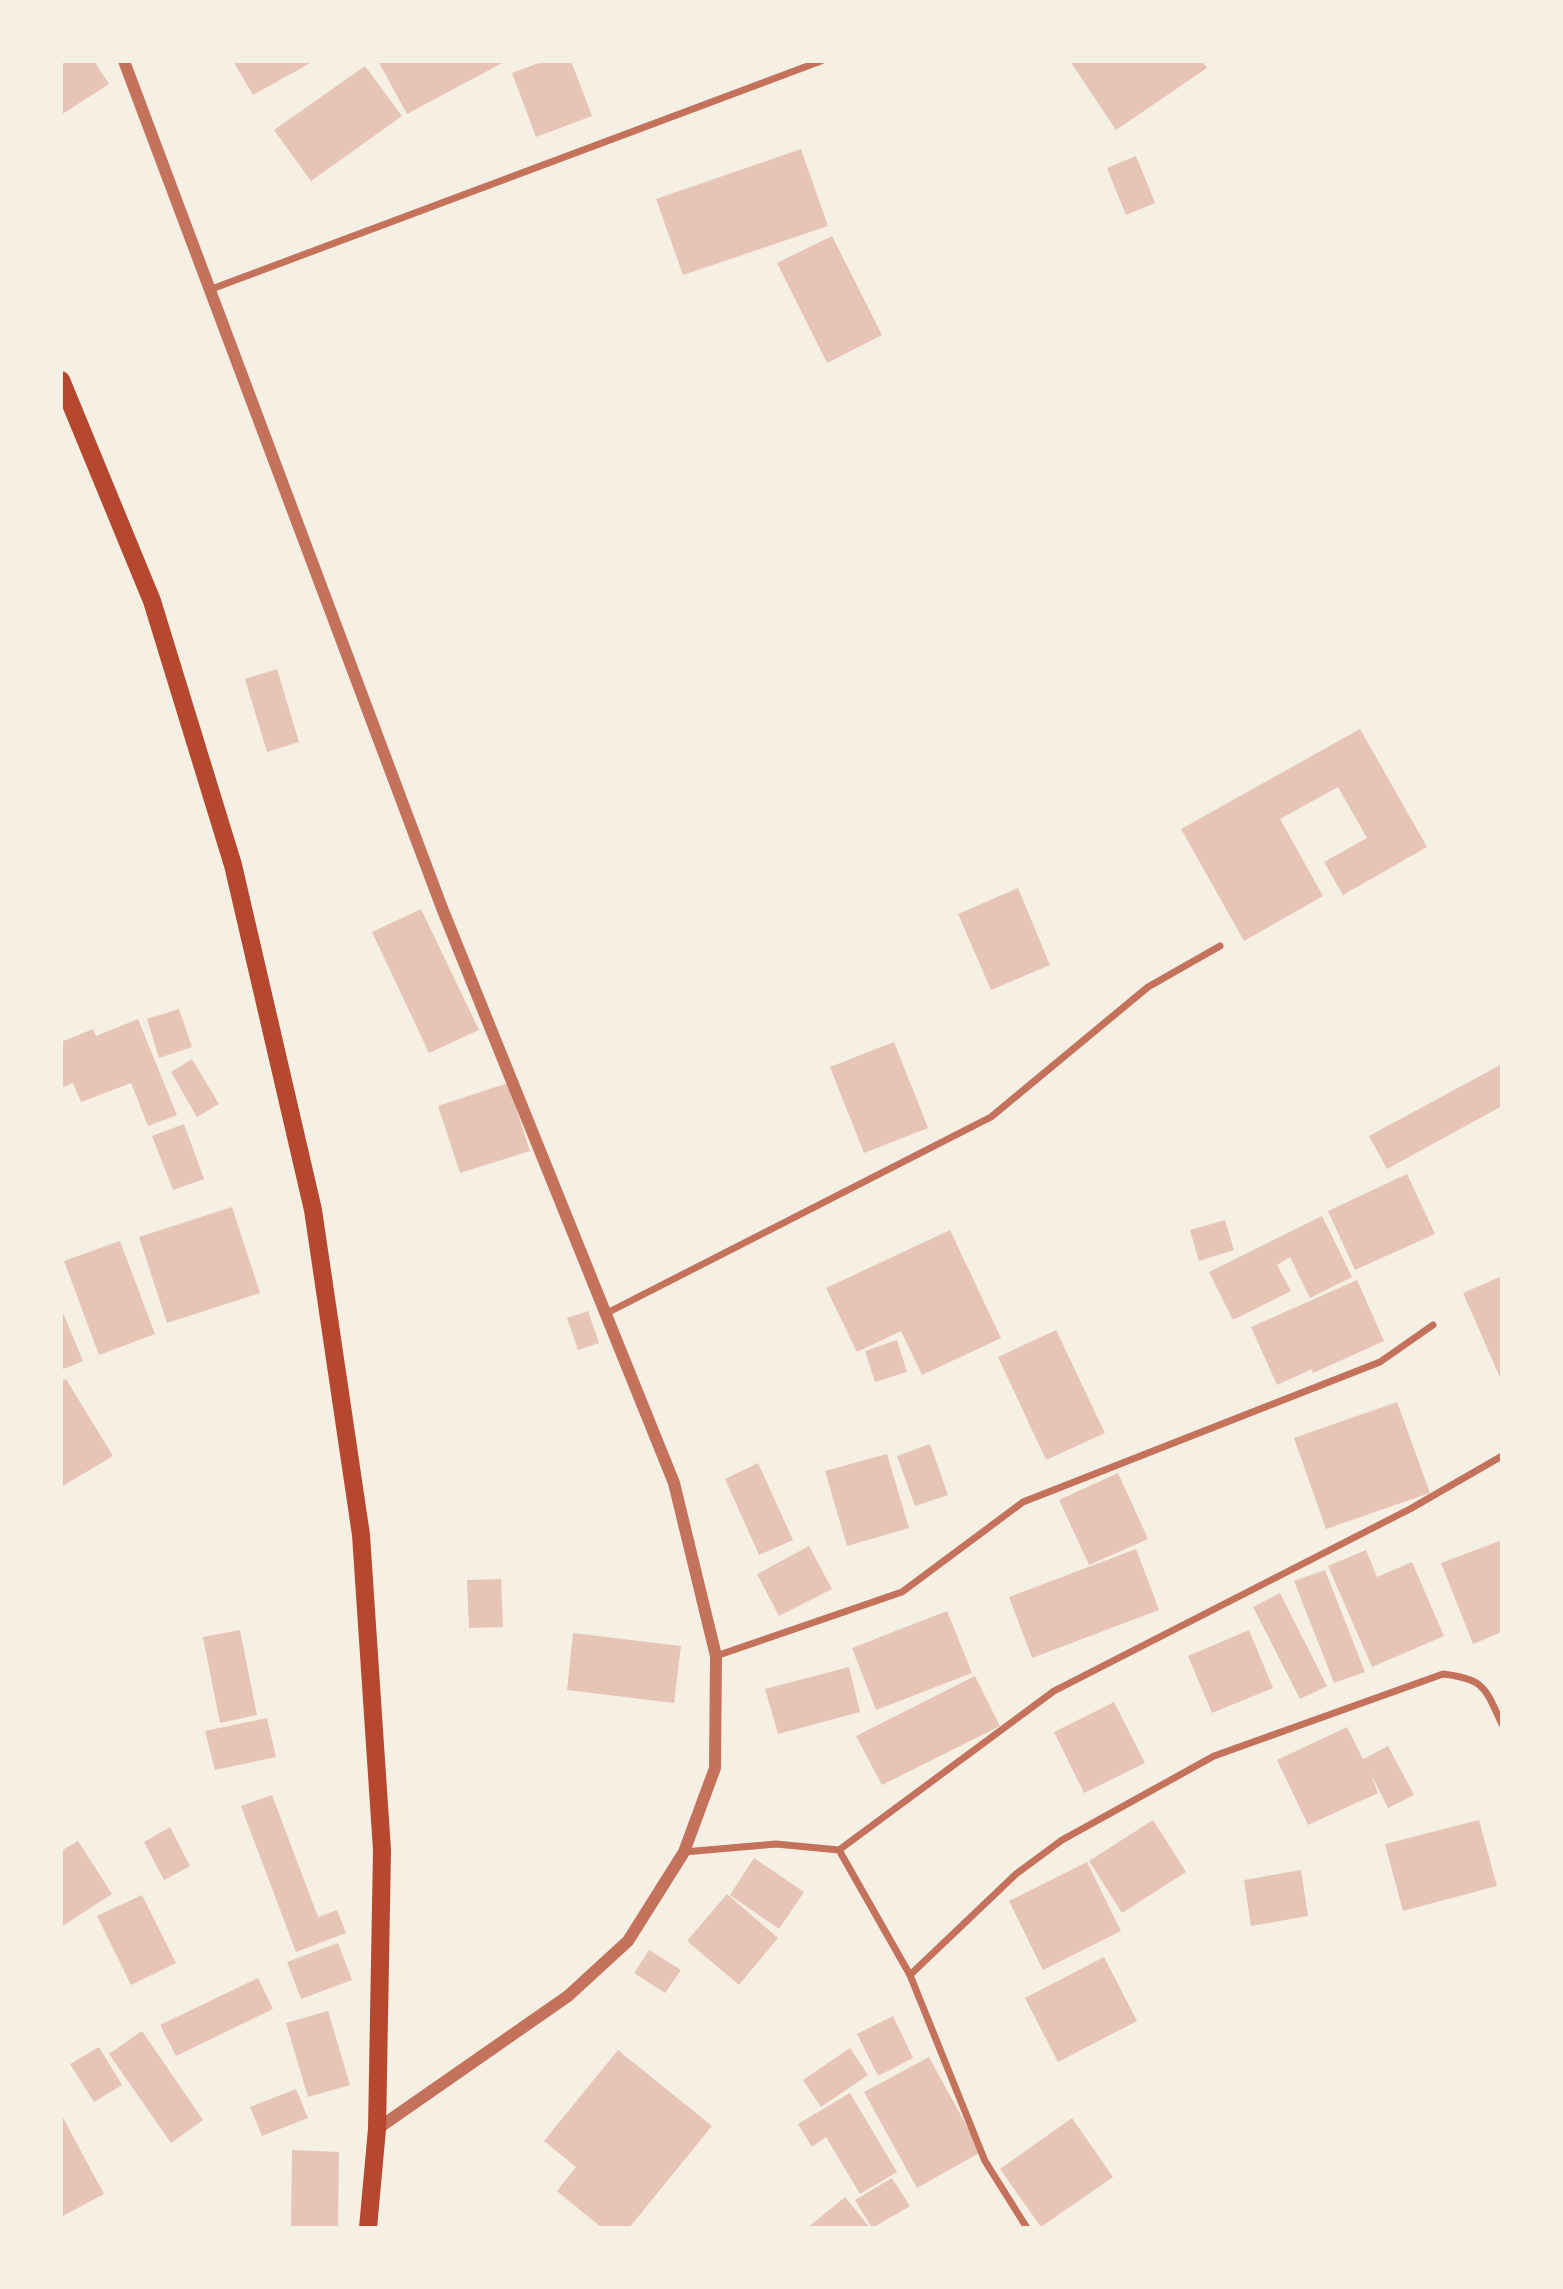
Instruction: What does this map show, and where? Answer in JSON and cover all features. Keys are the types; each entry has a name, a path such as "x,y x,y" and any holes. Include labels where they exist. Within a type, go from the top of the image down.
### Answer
{"main road":[{"path":"61,380 152,600 233,865 313,1210 361,1535 382,1850 377,2129 368,2228"}],"street":[{"path":"124,61 442,908 674,1483 716,1656 715,1769 684,1852 628,1941 568,1996 377,2129"},
{"path":"209,290 821,61"},
{"path":"605,1314 991,1117 1149,987 1220,946"},
{"path":"716,1656 902,1592 1023,1502 1380,1362 1433,1325"},
{"path":"684,1852 776,1844 839,1850 1054,1691 1410,1508 1502,1456"},
{"path":"910,1975 1016,1874 1062,1840 1214,1756 1443,1674 1469,1677 1486,1692 1502,1724"},
{"path":"839,1850 910,1975 985,2161 1027,2228"}],"building":[{"path":"61,61 94,61 109,84 61,115"},
{"path":"233,61 314,61 253,95"},
{"path":"378,61 506,61 407,114"},
{"path":"544,61 571,61 592,116 536,137 512,73"},
{"path":"1070,61 1202,61 1207,68 1116,130"},
{"path":"365,66 402,116 311,181 274,130"},
{"path":"801,149 828,226 683,275 656,199"},
{"path":"1136,156 1155,203 1126,215 1107,168"},
{"path":"832,236 882,335 827,363 777,263"},
{"path":"277,669 299,742 267,752 245,679"},
{"path":"1360,729 1427,847 1343,895 1324,862 1367,838 1338,787 1280,819 1323,896 1244,941 1181,829"},
{"path":"1018,888 1050,965 991,990 958,914"},
{"path":"421,909 479,1030 429,1053 372,932"},
{"path":"179,1009 192,1047 159,1058 147,1019"},
{"path":"138,1019 177,1115 148,1126 131,1083 81,1102 73,1083 61,1088 61,1042 93,1029 96,1036"},
{"path":"894,1042 928,1128 864,1153 830,1067"},
{"path":"192,1059 219,1104 197,1117 171,1072"},
{"path":"1502,1064 1502,1106 1387,1169 1369,1136"},
{"path":"508,1083 530,1151 460,1173 438,1106"},
{"path":"184,1124 204,1179 173,1190 152,1136"},
{"path":"1407,1174 1435,1234 1355,1270 1328,1211"},
{"path":"232,1207 260,1293 167,1323 139,1237"},
{"path":"1322,1216 1352,1277 1310,1298 1290,1257 1277,1265 1291,1291 1233,1320 1209,1272"},
{"path":"1225,1220 1234,1250 1199,1261 1190,1230"},
{"path":"950,1230 1001,1338 922,1375 901,1331 857,1352 826,1288"},
{"path":"120,1241 155,1334 99,1355 64,1261"},
{"path":"1502,1276 1502,1382 1463,1293"},
{"path":"1357,1280 1384,1341 1313,1373 1312,1369 1277,1385 1251,1327"},
{"path":"61,1308 83,1361 61,1370"},
{"path":"588,1311 599,1343 578,1350 567,1318"},
{"path":"1056,1330 1105,1433 1046,1460 998,1357"},
{"path":"897,1340 907,1372 875,1382 865,1351"},
{"path":"66,1379 113,1456 61,1487 61,1382"},
{"path":"1397,1402 1430,1493 1326,1529 1294,1438"},
{"path":"930,1444 948,1495 915,1506 897,1456"},
{"path":"887,1454 909,1528 847,1546 825,1471"},
{"path":"758,1463 793,1540 759,1555 725,1479"},
{"path":"1118,1473 1148,1539 1089,1565 1059,1500"},
{"path":"1502,1540 1502,1632 1473,1644 1441,1563"},
{"path":"809,1546 832,1589 779,1616 757,1574"},
{"path":"1136,1549 1159,1610 1032,1658 1009,1597"},
{"path":"1366,1550 1377,1577 1412,1562 1444,1636 1372,1667 1328,1566"},
{"path":"1325,1570 1365,1672 1334,1683 1294,1581"},
{"path":"501,1579 503,1627 469,1628 467,1580"},
{"path":"1280,1593 1327,1686 1300,1699 1253,1607"},
{"path":"947,1611 972,1673 876,1710 852,1648"},
{"path":"240,1630 257,1715 220,1723 203,1637"},
{"path":"1249,1630 1273,1688 1212,1713 1188,1656"},
{"path":"573,1633 681,1646 674,1703 567,1690"},
{"path":"849,1667 860,1712 778,1734 765,1689"},
{"path":"975,1676 1000,1726 882,1785 856,1736"},
{"path":"1114,1702 1145,1763 1084,1793 1054,1732"},
{"path":"267,1718 276,1757 215,1770 205,1731"},
{"path":"1347,1727 1363,1759 1388,1746 1414,1795 1388,1808 1370,1772 1378,1793 1308,1825 1277,1760"},
{"path":"272,1795 318,1917 337,1910 346,1933 296,1952 241,1806"},
{"path":"1153,1820 1186,1872 1122,1913 1089,1861"},
{"path":"1479,1820 1497,1886 1403,1911 1385,1844"},
{"path":"170,1827 190,1866 164,1880 144,1842"},
{"path":"78,1841 112,1894 61,1927 61,1851"},
{"path":"754,1858 804,1892 779,1929 730,1895"},
{"path":"1087,1862 1121,1931 1043,1970 1009,1901"},
{"path":"1301,1870 1308,1916 1251,1926 1244,1880"},
{"path":"727,1894 778,1938 739,1985 687,1941"},
{"path":"142,1895 176,1963 131,1985 97,1916"},
{"path":"338,1943 352,1980 301,1999 287,1962"},
{"path":"649,1950 681,1970 665,1993 634,1973"},
{"path":"1104,1957 1137,2021 1058,2062 1025,1998"},
{"path":"258,1978 273,2009 176,2056 160,2025"},
{"path":"328,2011 350,2085 308,2097 286,2023"},
{"path":"893,2016 913,2058 878,2076 857,2034"},
{"path":"142,2031 203,2120 171,2143 109,2054"},
{"path":"99,2047 122,2085 94,2102 70,2064"},
{"path":"850,2048 868,2075 821,2107 803,2080"},
{"path":"618,2050 712,2126 629,2228 602,2228 557,2191 576,2167 544,2141"},
{"path":"929,2057 981,2152 917,2188 864,2092"},
{"path":"296,2089 308,2118 262,2136 250,2107"},
{"path":"850,2093 897,2172 860,2194 826,2137 812,2147 798,2124"},
{"path":"61,2114 104,2194 61,2217"},
{"path":"1072,2118 1113,2177 1041,2227 1000,2169"},
{"path":"292,2150 339,2152 338,2228 291,2228"},
{"path":"892,2178 910,2206 872,2228 855,2200"},
{"path":"845,2197 870,2228 807,2228"}]}
